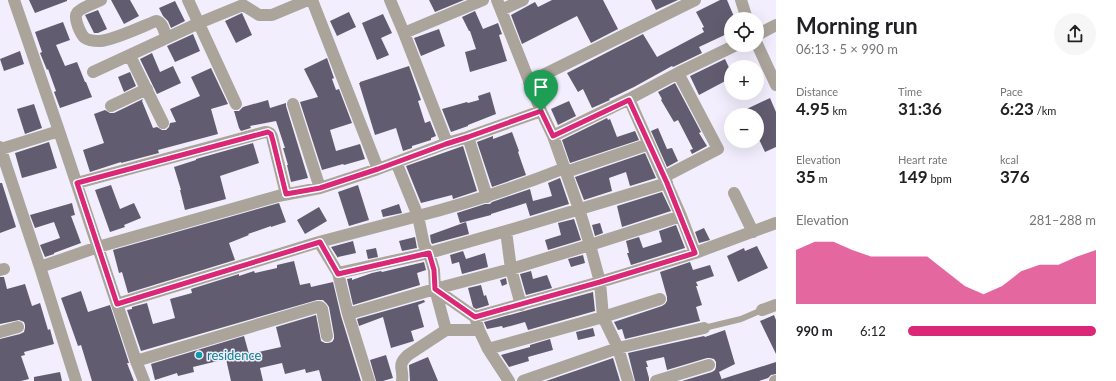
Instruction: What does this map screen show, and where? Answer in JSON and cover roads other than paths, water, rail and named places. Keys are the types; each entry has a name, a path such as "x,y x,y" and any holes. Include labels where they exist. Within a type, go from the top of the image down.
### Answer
{"street":[{"path":"14,0 60,131 136,361 144,381"},
{"path":"101,0 77,12 75,19 82,35 85,38 94,41 102,41 156,21 161,24 167,38"},
{"path":"188,0 236,104"},
{"path":"93,72 199,23 243,6 259,15 272,15 308,0"},
{"path":"312,0 378,169"},
{"path":"390,0 446,144"},
{"path":"404,33 483,0"},
{"path":"523,0 499,5 566,170 600,282 603,317 618,348 628,381"},
{"path":"529,82 695,0"},
{"path":"741,0 745,12"},
{"path":"764,31 776,25"},
{"path":"553,136 629,100 678,73 724,51"},
{"path":"761,52 776,85"},
{"path":"130,56 162,123"},
{"path":"338,274 429,253 579,210 665,180 718,149 678,73"},
{"path":"111,106 147,89"},
{"path":"629,100 681,216 695,253"},
{"path":"293,104 320,188"},
{"path":"40,267 98,247 286,194 320,188 541,111"},
{"path":"60,131 0,148 76,381"},
{"path":"77,183 268,132 271,134 286,194"},
{"path":"468,137 487,197"},
{"path":"117,304 320,242 459,206 649,144"},
{"path":"396,162 418,216 424,245 429,253 434,270 435,289 446,330"},
{"path":"734,193 752,232"},
{"path":"348,314 511,269 681,216"},
{"path":"475,317 521,305 695,253 776,223"},
{"path":"506,231 511,269 521,305"},
{"path":"320,242 338,274 348,314 369,381"},
{"path":"435,289 475,317 488,349 506,380"},
{"path":"488,349 603,317 660,299"},
{"path":"762,310 776,305"},
{"path":"136,361 317,307 322,309 327,336"},
{"path":"0,332 18,327"},
{"path":"523,381 538,379 618,348 704,328"},
{"path":"402,381 403,376 401,363 403,359 446,330 479,330"},
{"path":"656,381 709,365"}],"lane":[{"path":"704,328 741,319 762,310"}],"place":[{"name":"residence","path":"199,355"}]}
